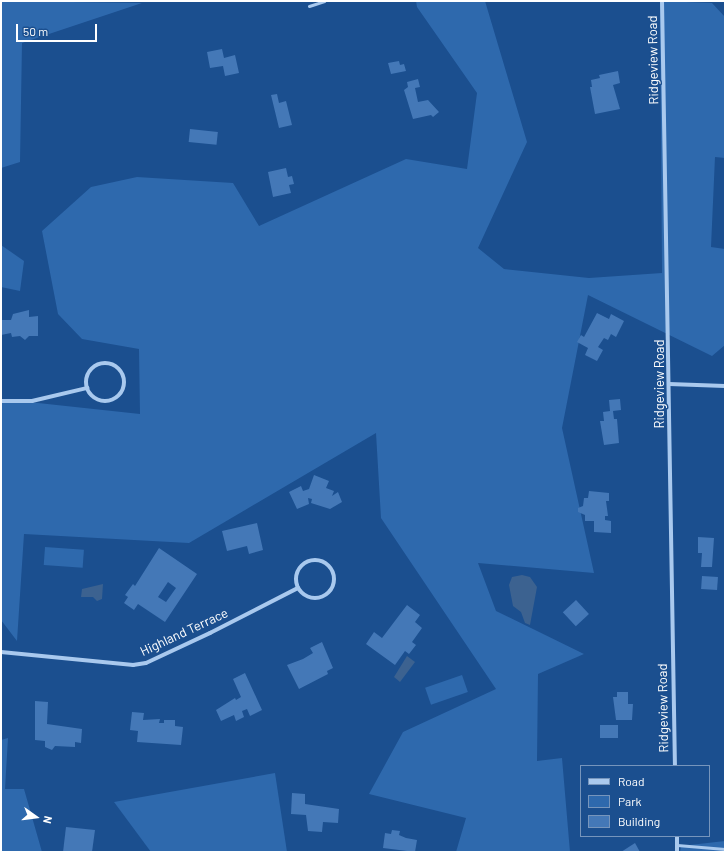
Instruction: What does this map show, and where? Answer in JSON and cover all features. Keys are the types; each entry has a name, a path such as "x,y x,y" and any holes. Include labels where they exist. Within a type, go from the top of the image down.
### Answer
{"street":[{"name":"Ridgeview Road","path":"662,1 669,384 670,568 675,765"},
{"path":"100,363 116,365 124,378 121,393 109,401 96,399 87,388 88,373 100,363"},
{"path":"669,384 725,386"},
{"path":"1,401 32,401 87,388"},
{"path":"321,560 332,570 333,585 324,596 309,597 298,588 296,573 306,562 321,560"},
{"name":"Highland Terrace","path":"1,652 133,665 146,663 210,633 298,588"},
{"path":"677,837 677,852"}],"lane":[{"path":"309,6 324,1"},
{"path":"677,845 725,849"}],"green space":[{"path":"1,1 142,3 22,43 20,162 1,168"},
{"path":"416,1 485,1 527,142 478,248 504,269 589,278 662,273 660,1 712,3 725,17 725,158 715,157 711,247 725,249 725,345 712,356 588,295 562,428 594,573 478,563 496,611 584,654 538,674 537,761 562,758 570,852 456,852 466,818 369,794 403,732 496,689 381,518 376,433 189,543 24,534 17,641 1,620 1,399 140,414 139,349 82,339 58,314 42,231 91,187 137,177 233,183 259,226 406,159 467,169 477,93 417,7"},
{"path":"1,245 24,261 20,291 1,287"},
{"path":"45,547 84,550 83,568 44,565"},
{"path":"462,675 468,692 431,705 425,688"},
{"path":"8,738 5,789 24,789 42,852 1,852 1,740"},
{"path":"275,773 287,852 151,852 114,802"},
{"path":"725,841 725,852 680,852 681,846"}],"shaded area":[{"path":"522,575 530,577 537,587 530,625 525,623 521,612 513,606 509,585 512,577"},
{"path":"103,584 102,599 97,601 93,597 81,597 82,589"},
{"path":"407,656 415,662 400,682 394,677"}],"building":[{"path":"222,49 224,58 235,55 239,73 225,76 223,66 210,68 207,52"},
{"path":"399,61 400,65 404,64 406,71 391,74 388,63"},
{"path":"618,71 620,83 613,85 620,109 595,114 590,87 592,87 591,80 600,78 599,75"},
{"path":"418,79 420,87 415,88 418,102 428,100 439,112 433,117 431,115 413,119 404,90 408,87 407,82"},
{"path":"277,94 279,103 286,101 292,125 279,128 271,95"},
{"path":"190,129 218,132 216,145 189,142"},
{"path":"286,168 288,177 292,176 294,184 289,185 291,193 273,197 268,172"},
{"path":"29,310 29,317 38,316 38,336 29,336 25,340 20,336 12,337 11,333 1,335 1,320 11,320 13,314"},
{"path":"597,313 609,319 611,314 624,321 616,337 611,334 608,340 604,338 598,347 603,350 597,361 585,355 588,348 577,342 581,335 584,337"},
{"path":"620,399 621,410 613,411 614,419 617,419 619,443 604,445 600,421 604,421 603,412 610,411 609,400"},
{"path":"314,475 329,481 326,488 334,491 332,496 338,492 342,502 330,509 311,503 312,499 308,498 309,504 297,509 289,492 301,486 303,491 309,489"},
{"path":"589,491 609,493 609,501 606,501 608,516 605,516 605,520 611,521 611,533 594,532 594,521 585,521 585,515 578,512 578,508 583,506 584,498 588,498"},
{"path":"257,523 263,550 249,554 247,546 227,551 222,531"},
{"path":"698,537 714,538 712,567 701,567 702,553 698,553"},
{"path":"159,548 197,574 165,622 138,604 134,610 124,603 128,597 125,595 133,584 135,586","holes":["168,582 176,588 166,602 158,597"]},
{"path":"702,576 718,577 717,590 701,589"},
{"path":"576,600 589,614 576,626 563,612"},
{"path":"407,605 420,615 415,622 422,628 412,642 416,645 409,654 405,651 395,665 366,644 374,632 382,638"},
{"path":"322,642 333,668 327,671 328,674 299,689 287,665 303,659 313,653 310,648"},
{"path":"245,673 262,710 250,716 247,709 242,711 244,717 236,721 234,715 221,721 216,710 235,698 236,700 241,697 233,679"},
{"path":"617,692 628,692 628,704 633,704 632,720 616,720 613,697 617,697"},
{"path":"35,701 48,702 47,724 82,729 81,743 75,742 75,747 55,746 52,750 45,747 45,741 35,740"},
{"path":"132,712 144,713 143,720 160,719 159,723 164,723 164,720 175,720 175,726 183,727 181,745 137,742 138,731 130,730"},
{"path":"600,725 618,725 618,738 600,738"},
{"path":"292,793 305,794 305,804 339,809 338,823 323,822 322,832 308,831 306,815 291,814"},
{"path":"66,827 95,830 92,852 63,852"},
{"path":"392,830 400,831 399,835 406,838 417,840 415,852 383,848 385,833 391,834"},
{"path":"635,843 640,852 621,852"}]}
